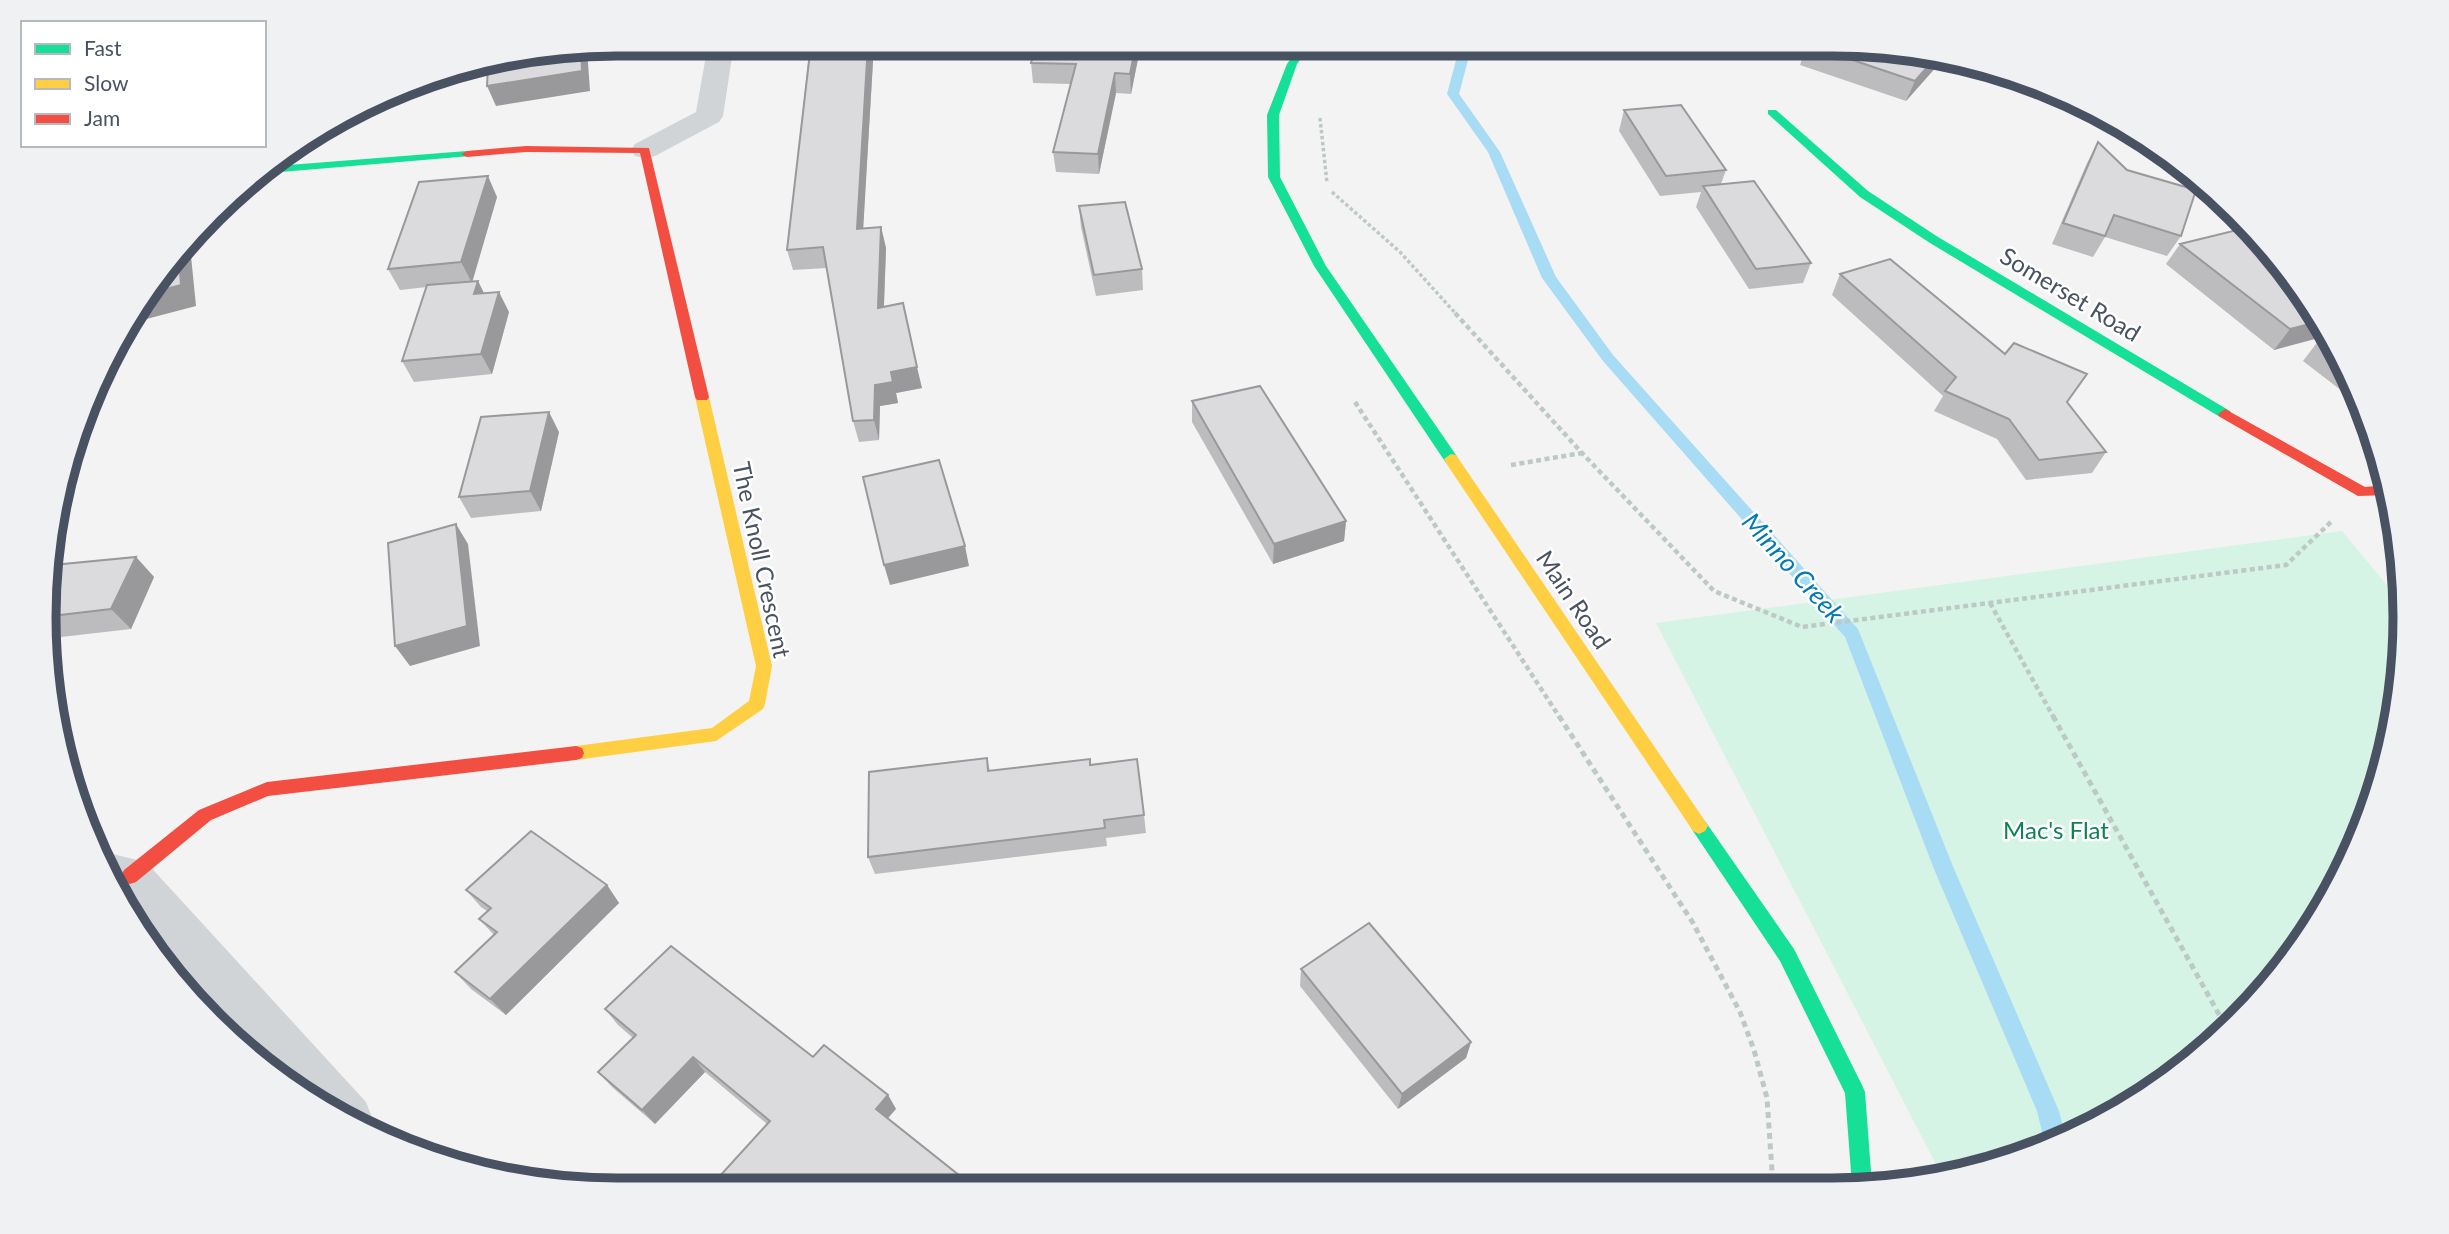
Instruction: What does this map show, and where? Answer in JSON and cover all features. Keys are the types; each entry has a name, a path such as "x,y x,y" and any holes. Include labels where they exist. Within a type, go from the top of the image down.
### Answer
{"street":[{"path":"279,169 526,149 645,150 709,117 719,56"},
{"name":"Main Road","path":"1298,56 1292,64 1273,115 1274,177 1320,266 1787,955 1855,1092 1861,1177"},
{"name":"Somerset Road","path":"1772,112 1864,194 1934,240 2315,467 2363,492"},
{"name":"The Knoll Crescent","path":"118,873 205,815 267,789 641,746 716,734 757,704 764,666 645,150"},
{"path":"2363,492 2378,491"},
{"path":"121,878 326,1097"}],"path":[{"path":"1343,66 1348,56"},
{"path":"1320,109 1327,188 1400,251 1582,453 1714,591 1802,627 2286,565 2363,492"},
{"path":"1460,473 1582,453"},
{"path":"1990,603 2222,1020"}],"green space":[{"name":"Mac's Flat","path":"2342,531 2392,591 2393,617 2392,654 2382,726 2374,762 2350,832 2318,898 2277,959 2254,987 2229,1014 2174,1062 2112,1103 2047,1135 2012,1148 1938,1168 1656,623"}],"building":[{"path":"810,56 867,56 857,229 881,227 878,308 903,303 917,367 891,372 893,382 875,385 874,420 853,421 823,247 787,250"},
{"path":"1033,56 1134,56 1130,74 1115,73 1098,154 1053,152 1076,64 1031,63"},
{"path":"1841,56 1929,65 1915,81"},
{"path":"581,57 582,71 487,86 488,72"},
{"path":"1681,105 1726,170 1666,176 1624,110"},
{"path":"2098,142 2127,170 2196,190 2181,236 2114,215 2105,236 2063,223"},
{"path":"488,176 461,262 388,269 419,182"},
{"path":"1754,181 1811,263 1756,269 1703,186"},
{"path":"1125,202 1142,269 1094,275 1079,206"},
{"path":"2237,230 2277,275 2310,324 2290,329 2180,244"},
{"path":"1890,259 2005,354 2014,343 2087,374 2067,402 2106,452 2039,460 2009,419 1945,391 1956,377 1840,274"},
{"path":"180,266 181,285 161,290"},
{"path":"478,281 474,294 499,292 481,354 402,361 427,285"},
{"path":"1260,386 1346,521 1274,544 1192,401"},
{"path":"549,412 530,491 459,497 481,417"},
{"path":"939,460 965,546 884,565 863,477"},
{"path":"456,524 467,626 395,646 388,543"},
{"path":"136,557 111,609 56,615 59,564"},
{"path":"987,758 988,771 1090,759 1090,765 1137,759 1144,815 1104,820 1105,828 868,857 869,772"},
{"path":"531,831 607,885 490,999 455,972 497,932 479,919 491,908 466,890"},
{"path":"1369,923 1471,1042 1402,1094 1301,969"},
{"path":"671,946 813,1057 824,1045 888,1095 876,1109 960,1176 718,1178 770,1121 693,1057 642,1110 598,1072 636,1035 605,1009"}],"waterway":[{"name":"Minno Creek","path":"1463,56 1453,94 1494,152 1549,278 1608,358 1852,634 1944,869 2048,1111 2053,1132"}],"traffic: fast":[{"path":"1298,56 1292,64 1273,115 1274,177 1320,266 1451,459"},
{"path":"1772,112 1864,194 1934,240 2225,414"},
{"path":"279,169 467,154"},
{"path":"1699,826 1787,955 1855,1092 1861,1177"}],"traffic: slow":[{"path":"576,753 716,734 757,704 764,666 702,397"},
{"path":"1451,459 1699,826"}],"traffic: jam":[{"path":"467,154 526,149 645,150 702,397"},
{"path":"2225,414 2363,492 2378,491"},
{"path":"130,876 205,815 267,789 576,753"}]}
